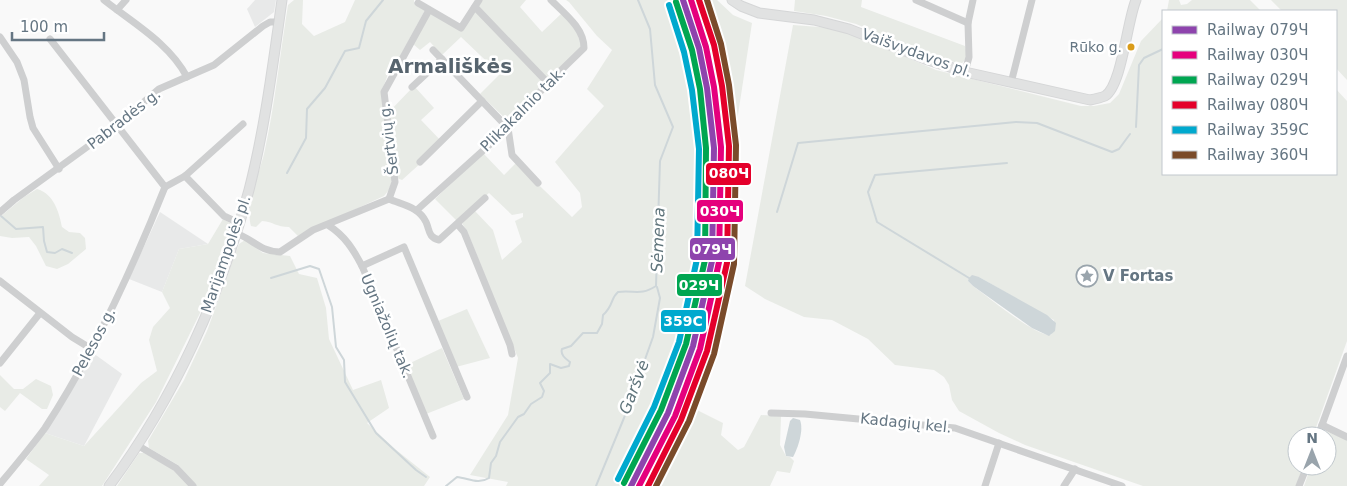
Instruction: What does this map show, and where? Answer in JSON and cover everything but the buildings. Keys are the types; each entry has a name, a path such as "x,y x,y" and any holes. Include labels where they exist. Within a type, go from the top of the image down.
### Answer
{"main road":[{"name":"Marijampolės pl.","path":"109,486 137,445 171,386 202,323 236,233 256,157 282,0"},
{"name":"Vaišvydavos pl.","path":"732,0 741,6 759,13 814,20 849,29 925,59 965,72 1090,100 1104,96 1112,88 1118,73 1136,0"}],"street":[{"path":"104,0 168,50 178,62 186,77"},
{"path":"117,10 126,0"},
{"path":"418,3 461,28 479,0"},
{"name":"Plikakalnio tak.","path":"418,210 508,128 548,83 584,48 584,41 577,26 551,0"},
{"path":"916,0 968,23"},
{"path":"965,72 969,57 968,23 973,0"},
{"path":"1011,83 1032,0"},
{"path":"474,7 548,83"},
{"name":"Šertvių g.","path":"389,199 395,182 384,92 429,10"},
{"name":"Pabradės g.","path":"0,212 116,126 159,89 202,71 221,60 263,26 270,22 279,22"},
{"path":"0,37 17,62 24,80 33,128 59,169"},
{"path":"50,39 165,187 185,176 242,124"},
{"path":"433,50 508,128 512,155 538,183"},
{"path":"412,88 442,59"},
{"path":"420,162 482,101"},
{"path":"185,176 224,216 239,223"},
{"name":"Pelesos g.","path":"0,484 44,429 81,367 112,308 165,187"},
{"path":"236,233 263,249 280,252 313,230 389,199 418,210 426,222 429,234 433,239 439,240 458,225 484,198"},
{"name":"Ugniažolių tak.","path":"328,225 346,239 362,266 433,436"},
{"path":"458,225 464,232 512,354"},
{"path":"362,266 404,247 467,397"},
{"path":"0,281 40,313 90,348"},
{"path":"0,364 40,313"},
{"path":"1347,356 1322,425 1347,437"},
{"name":"Kadagių kel.","path":"771,413 806,414 947,426 967,431 1122,486"},
{"path":"985,486 999,443"},
{"path":"137,445 176,468 193,486"},
{"path":"1064,486 1075,469"}],"shaded area":[{"path":"255,0 276,0 274,12 255,27 247,9"},
{"path":"294,0 303,0 302,24 314,36 345,22 355,0 414,0 425,10 399,58 395,57 382,89 392,180 389,190 384,196 298,236 289,227 262,221 256,227 251,226 250,218 253,190 264,154 271,117 288,5"},
{"path":"481,0 526,0 520,7 542,32 562,13 575,27 582,48 509,122 480,94 500,74 461,37 442,55 430,42 420,50 413,44 430,12 462,30"},
{"path":"566,0 681,0 697,55 704,88 711,168 710,208 700,289 692,328 667,404 627,486 506,486 508,482 470,475 508,415 518,358 468,233 462,223 475,211 493,230 502,260 522,242 515,221 523,217 523,213 512,215 489,193 457,221 435,199 483,153 504,175 516,163 572,217 582,207 580,193 555,162 604,106 587,89 612,50 597,36"},
{"path":"691,0 717,0 733,15 752,23 734,141 728,143 720,142 710,72"},
{"path":"795,0 862,0 861,7 965,46 965,58 961,64 927,54 856,24 826,16 794,11"},
{"path":"1169,0 1179,0 1181,5 1187,4 1192,0 1250,0 1260,10 1167,10"},
{"path":"1271,0 1347,0 1347,80 1337,69 1337,10 1281,10"},
{"name":"V Fortas","path":"1162,19 1162,175 1337,175 1337,90 1347,101 1347,341 1317,426 1287,426 1287,476 1300,476 1296,486 1143,486 1025,445 959,411 952,400 949,385 944,377 934,370 895,365 868,339 832,320 804,317 765,299 745,286 793,25 832,28 857,36 936,70 1081,106 1110,103 1119,94 1141,41","holes":["979,277 1054,320 1051,335 1044,334 1012,315 968,281"]},
{"path":"414,86 434,108 421,120 443,143 402,180 397,178 388,113"},
{"path":"37,189 43,191 52,199 62,227 69,232 80,233 85,238 86,249 68,264 57,269 46,266 29,237 12,238 0,236 0,217"},
{"path":"160,212 208,244 179,249 162,292 129,279"},
{"path":"223,219 230,223 231,226 200,313 156,402 102,486 39,486 49,475 26,459 45,433 84,446 141,383 157,371 149,340 153,327 170,308 162,292 179,249 208,244"},
{"path":"245,240 263,253 290,256 299,274 317,278 326,308 329,339 353,390 381,380 389,408 367,423 395,449 430,477 424,486 196,486 178,465 149,448 148,441 184,380 207,331 239,244"},
{"path":"972,275 979,277 1047,315 1056,323 1055,331 1049,336 1032,328 973,286 968,281"},
{"path":"467,309 490,358 456,367 438,321"},
{"path":"714,338 714,347 697,410 723,423 721,435 738,450 744,447 761,415 781,416 780,445 786,456 794,461 790,473 777,471 770,486 636,486 676,407 686,380 709,339"},
{"path":"442,348 464,399 426,414 406,365"},
{"path":"93,353 122,374 84,446 45,433"},
{"path":"0,375 14,389 23,389 36,379 51,386 53,395 47,409 42,409 20,393 5,411 0,407"},
{"path":"793,418 800,420 801,434 793,457 786,456 784,447 790,421"},
{"path":"1337,436 1347,440 1347,486 1304,486 1308,476 1337,476"},
{"path":"139,453 144,453 172,469 190,486 117,486"}],"waterway":[{"path":"287,173 306,138 307,109 325,88 345,51 359,48 366,21 383,0"},
{"name":"Sėmena","path":"446,486 457,477 477,481 489,478 491,463 496,456 500,442 518,417 524,414 531,404 542,397 544,391 540,383 550,373 550,364 561,368 569,366 570,362 563,355 562,349 571,346 583,333 597,333 602,324 603,315 618,292 641,292 656,286 660,161 673,127 655,85 650,29 638,0"},
{"path":"1136,127 1139,65 1144,58 1162,49"},
{"path":"777,212 798,143 1016,122 1037,123 1112,152 1119,149 1130,134"},
{"path":"969,278 877,222 868,192 875,175 1007,163"},
{"path":"1,216 16,229 43,227 47,252 55,253 62,249 72,253"},
{"path":"271,278 310,266 319,269 332,307 336,347 344,360 345,382 376,433 426,477"},
{"name":"Garšvė","path":"596,486 624,418 653,337 660,298 657,287"}],"rail line":[{"name":"079Ч","path":"631,486 668,413 693,346 712,261 714,148 707,88 699,48 683,0"},
{"name":"030Ч","path":"639,486 675,416 700,349 719,262 721,147 714,87 706,47 691,0"},
{"name":"080Ч","path":"648,486 681,420 707,351 727,263 729,146 722,86 714,45 699,0"},
{"name":"360Ч","path":"656,486 689,421 714,354 734,264 736,145 729,85 721,44 707,0"},
{"name":"029Ч","path":"624,483 661,410 686,344 705,260 706,148 700,89 692,50 676,2"},
{"name":"359С","path":"618,479 654,407 679,342 697,259 699,149 692,90 684,52 669,5"}],"place":[{"name":"Rūko g.","path":"1131,47"},
{"name":"V Fortas","path":"1087,276"}],"district":[{"name":"Armališkės","path":"450,66"}]}
